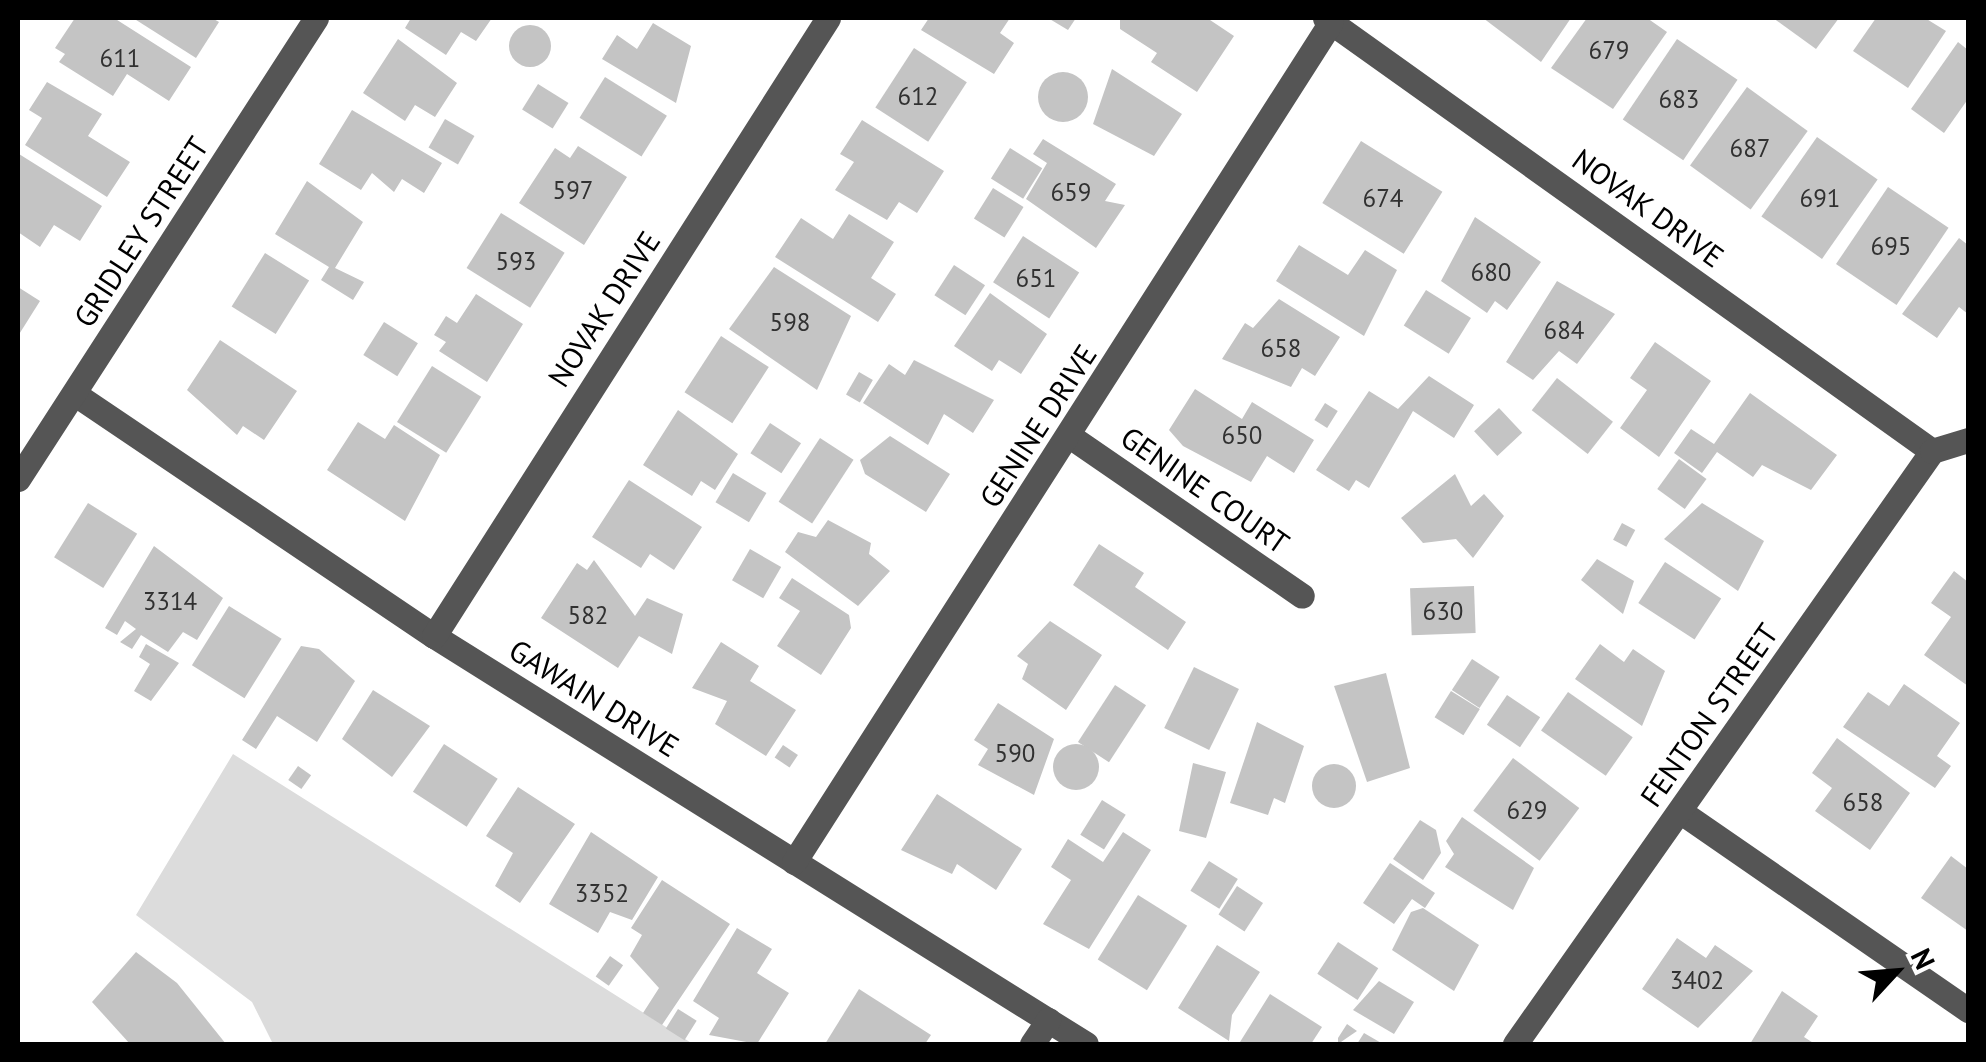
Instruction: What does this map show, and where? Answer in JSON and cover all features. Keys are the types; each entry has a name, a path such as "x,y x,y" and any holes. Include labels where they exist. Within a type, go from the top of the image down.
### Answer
{"street":[{"name":"GRIDLEY STREET","path":"18,479 316,18"},
{"name":"NOVAK DRIVE","path":"434,636 828,18"},
{"name":"NOVAK DRIVE","path":"1328,20 1932,452"},
{"name":"GENINE DRIVE","path":"794,862 1071,437 1328,20"},
{"name":"GAWAIN DRIVE","path":"76,394 434,636 1086,1044"},
{"name":"GENINE COURT","path":"1071,437 1302,596"},
{"path":"1932,452 1968,440"},
{"name":"FENTON STREET","path":"1515,1044 1932,452"},
{"path":"1681,812 1968,1010"},
{"path":"1032,1044 1048,1020"}],"shaded area":[{"path":"233,754 693,1044 273,1044 252,1002 136,915"}],"building":[{"path":"75,18 114,18 191,67 169,101 127,74 113,96 59,62 65,54 55,48"},
{"path":"133,18 212,18 219,22 196,58"},
{"path":"411,18 492,18 476,41 461,32 446,55 405,28"},
{"path":"929,18 1010,18 1000,33 1014,43 994,74 921,30"},
{"path":"1048,18 1076,18 1068,30"},
{"path":"1120,18 1207,18 1234,36 1197,92 1151,62 1157,53 1120,29"},
{"path":"1483,18 1571,18 1541,62"},
{"path":"1587,18 1647,18 1667,32 1613,109 1551,68"},
{"path":"1773,18 1839,18 1816,49"},
{"path":"1876,18 1925,18 1946,31 1908,88 1853,51"},
{"path":"653,23 691,46 676,103 602,59 617,35 637,49"},
{"path":"530,25 545,31 551,46 545,61 530,67 515,61 509,46 515,31"},
{"path":"398,39 457,83 435,117 415,105 405,121 363,93"},
{"path":"1677,39 1738,80 1683,160 1623,119"},
{"path":"1958,42 1968,50 1968,99 1944,133 1911,109"},
{"path":"914,48 967,82 928,142 875,108"},
{"path":"1112,69 1182,114 1154,156 1093,124"},
{"path":"1063,72 1081,79 1088,97 1081,115 1063,122 1045,115 1038,97 1045,79"},
{"path":"605,77 667,116 641,156 580,118"},
{"path":"47,82 102,114 88,136 130,162 107,197 25,145 42,118 29,110"},
{"path":"538,84 569,103 553,129 522,109"},
{"path":"1747,87 1808,131 1751,210 1690,165"},
{"path":"352,110 442,163 424,193 402,179 394,192 372,173 361,190 319,164"},
{"path":"445,119 474,136 458,165 428,148"},
{"path":"862,120 944,171 917,213 899,202 887,220 835,190 854,162 840,154"},
{"path":"1817,137 1878,179 1822,259 1761,216"},
{"path":"1043,139 1116,184 1105,201 1125,205 1096,248 1026,199 1047,163 1033,154"},
{"path":"1361,141 1442,192 1404,254 1322,203"},
{"path":"578,146 627,177 584,245 519,203 555,148 570,158"},
{"path":"1010,148 1042,168 1023,199 991,179"},
{"path":"19,154 102,206 80,241 54,225 40,247 18,232"},
{"path":"307,181 363,222 335,268 364,282 353,300 321,280 329,267 275,234"},
{"path":"1888,187 1949,228 1897,305 1836,264"},
{"path":"993,188 1024,207 1004,238 974,219"},
{"path":"501,213 565,253 530,308 467,268"},
{"path":"849,214 894,242 871,278 896,294 878,322 775,257 801,218 833,239"},
{"path":"1475,217 1541,262 1507,310 1495,301 1487,313 1441,281"},
{"path":"1023,236 1079,272 1049,319 993,282"},
{"path":"1959,238 1968,245 1968,314 1959,307 1937,338 1902,314"},
{"path":"1299,245 1348,275 1365,250 1397,270 1364,336 1276,281"},
{"path":"265,253 309,281 276,334 232,306"},
{"path":"954,265 985,285 965,315 934,295"},
{"path":"774,267 851,316 817,390 729,329"},
{"path":"1557,281 1615,314 1577,364 1559,351 1533,380 1506,362"},
{"path":"18,287 40,301 18,336"},
{"path":"1426,290 1471,318 1449,354 1404,326"},
{"path":"990,293 1047,334 1021,374 999,360 992,371 954,346"},
{"path":"476,294 523,324 487,382 439,351 446,342 434,335 446,316 457,323"},
{"path":"1279,299 1340,337 1315,376 1302,368 1291,387 1222,359 1245,323 1253,328"},
{"path":"384,322 418,343 397,376 363,355"},
{"path":"721,336 769,367 732,423 685,392"},
{"path":"220,340 297,391 264,440 243,426 237,435 187,390"},
{"path":"1655,342 1711,381 1659,457 1620,428 1647,390 1630,378"},
{"path":"914,360 994,400 973,433 944,414 928,445 863,403 889,364 905,375"},
{"path":"432,366 481,397 446,453 397,422"},
{"path":"859,372 873,380 860,403 846,395"},
{"path":"1429,376 1474,405 1454,438 1413,411 1369,488 1356,480 1349,491 1316,470 1369,391 1398,409"},
{"path":"1557,378 1613,422 1588,454 1532,410"},
{"path":"1195,389 1242,419 1252,402 1314,440 1294,473 1267,456 1251,482 1183,446 1169,430"},
{"path":"1750,393 1837,455 1811,490 1762,465 1753,477 1717,452 1702,473 1674,453 1691,429 1714,444"},
{"path":"1325,403 1338,411 1327,428 1314,420"},
{"path":"1499,408 1522,433 1497,456 1474,431"},
{"path":"678,410 738,454 715,490 701,481 692,496 643,465"},
{"path":"358,422 385,439 394,425 440,455 405,521 327,470"},
{"path":"770,423 801,443 781,473 750,453"},
{"path":"890,436 950,474 926,512 865,474 860,460"},
{"path":"820,438 854,460 812,524 779,502"},
{"path":"1679,459 1707,479 1685,509 1657,489"},
{"path":"733,473 766,493 749,522 715,502"},
{"path":"1455,474 1471,506 1484,494 1504,516 1473,558 1456,539 1423,543 1401,518"},
{"path":"629,480 702,527 674,570 650,554 641,568 592,537"},
{"path":"88,503 137,534 103,588 54,557"},
{"path":"1702,503 1764,541 1738,591 1664,539"},
{"path":"828,520 871,543 869,554 890,571 858,606 785,552 798,532 816,537"},
{"path":"1622,523 1635,530 1626,547 1613,540"},
{"path":"1099,544 1144,573 1135,587 1186,622 1168,650 1073,585"},
{"path":"154,546 223,598 197,640 183,632 168,652 141,635 132,649 120,642 136,629 125,621 117,635 105,628"},
{"path":"750,549 781,567 763,598 732,580"},
{"path":"1597,559 1634,581 1623,614 1581,580"},
{"path":"594,560 635,616 647,598 683,614 672,654 639,636 618,668 541,618 577,563 587,570"},
{"path":"1665,562 1721,598 1695,640 1638,603"},
{"path":"1954,571 1968,582 1968,686 1924,655 1951,617 1931,603"},
{"path":"792,578 849,615 851,628 821,675 777,646 800,611 779,598"},
{"path":"1474,586 1476,633 1412,635 1410,588"},
{"path":"229,606 282,639 244,698 192,665"},
{"path":"1050,621 1102,655 1066,710 1022,679 1028,664 1017,656"},
{"path":"721,642 759,666 750,681 796,710 766,756 715,724 727,701 692,688"},
{"path":"146,644 179,663 151,701 134,691 150,664 139,657"},
{"path":"1600,644 1624,662 1633,649 1665,671 1642,726 1575,679"},
{"path":"301,646 319,649 355,681 317,742 277,716 256,749 242,740"},
{"path":"1472,659 1500,677 1480,708 1452,690"},
{"path":"1194,667 1239,689 1209,750 1164,728"},
{"path":"1386,673 1410,768 1367,782 1334,686"},
{"path":"1904,684 1960,723 1937,756 1951,766 1935,788 1843,727 1868,692 1889,706"},
{"path":"1115,685 1146,705 1109,762 1078,742"},
{"path":"373,690 430,726 392,777 342,739"},
{"path":"1451,691 1480,709 1463,735 1435,717"},
{"path":"1568,692 1633,737 1606,776 1541,731"},
{"path":"1507,695 1540,717 1520,747 1487,725"},
{"path":"998,703 1054,739 1034,795 978,765 988,749 974,740"},
{"path":"1257,722 1304,746 1285,803 1274,798 1268,815 1230,803"},
{"path":"1837,738 1910,793 1870,850 1815,811 1832,788 1812,773"},
{"path":"444,744 498,779 467,827 413,792"},
{"path":"1076,744 1092,751 1099,767 1092,783 1076,790 1060,783 1053,767 1060,751"},
{"path":"783,745 798,755 790,768 775,757"},
{"path":"1513,758 1579,808 1540,861 1473,811"},
{"path":"1193,763 1226,772 1206,838 1179,831"},
{"path":"1334,764 1349,771 1356,786 1349,801 1334,808 1319,801 1312,786 1319,771"},
{"path":"298,766 311,775 301,789 288,780"},
{"path":"518,787 575,824 520,903 495,886 513,853 486,836"},
{"path":"937,794 1022,849 996,890 957,864 952,874 901,850"},
{"path":"1102,800 1126,815 1104,850 1080,835"},
{"path":"1462,817 1534,868 1513,910 1445,867 1454,854 1446,841"},
{"path":"1420,820 1436,830 1441,853 1423,880 1393,859"},
{"path":"591,832 658,877 632,920 610,912 598,933 549,904"},
{"path":"1123,832 1151,850 1089,949 1043,924 1071,880 1051,867 1068,839 1103,862"},
{"path":"1951,856 1968,869 1968,931 1921,898"},
{"path":"1209,861 1238,879 1219,909 1190,891"},
{"path":"1390,863 1435,893 1425,908 1412,899 1394,924 1363,903"},
{"path":"662,880 730,924 662,1025 643,1013 659,988 630,956 642,935 631,928"},
{"path":"1237,886 1263,903 1244,931 1218,915"},
{"path":"1138,895 1187,926 1147,990 1098,959"},
{"path":"1423,908 1479,945 1454,991 1392,950 1411,912"},
{"path":"737,928 772,949 757,973 789,993 757,1044 709,1035 719,1018 693,1001"},
{"path":"1677,938 1706,958 1715,945 1753,971 1698,1028 1642,989"},
{"path":"1338,942 1378,968 1358,1000 1317,974"},
{"path":"1217,945 1260,972 1232,1015 1229,1041 1178,1008"},
{"path":"136,952 177,983 226,1044 130,1044 92,1002"},
{"path":"610,956 623,965 609,986 596,976"},
{"path":"1379,981 1414,1002 1394,1034 1353,1010"},
{"path":"859,989 931,1035 925,1044 825,1044"},
{"path":"1782,991 1818,1016 1804,1037 1815,1044 1750,1044"},
{"path":"1270,994 1322,1027 1311,1044 1240,1042"},
{"path":"678,1009 697,1021 684,1040 666,1029"},
{"path":"1347,1024 1357,1031 1338,1044 1338,1038"},
{"path":"1364,1033 1383,1044 1357,1044"}]}
